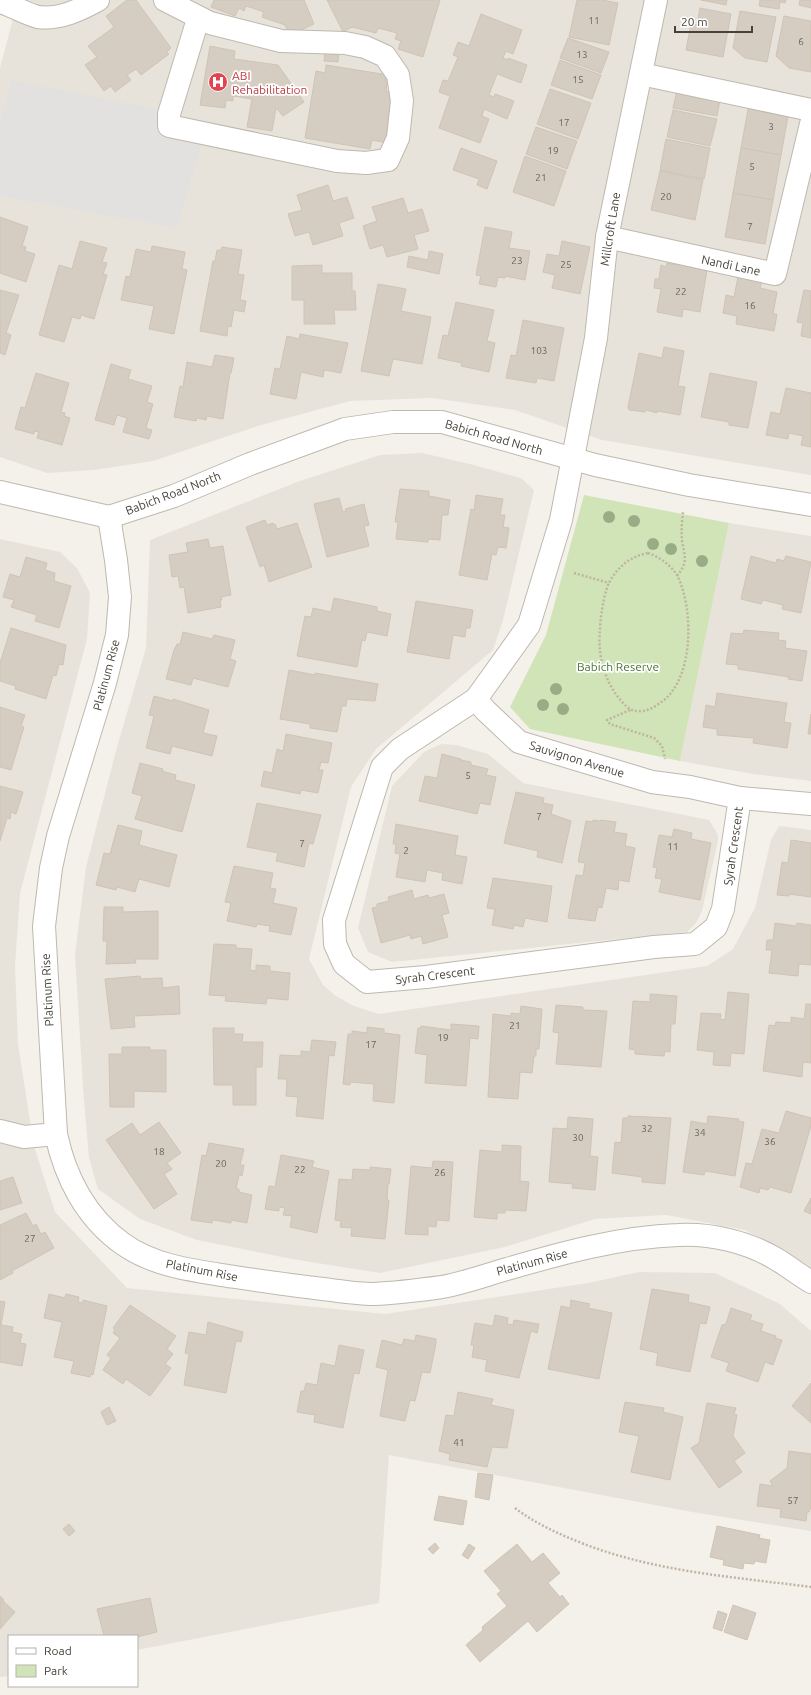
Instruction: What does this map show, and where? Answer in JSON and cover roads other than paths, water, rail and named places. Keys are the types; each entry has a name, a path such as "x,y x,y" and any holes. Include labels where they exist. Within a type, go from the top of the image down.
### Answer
{"street":[{"path":"0,2 38,17 56,17 82,9 98,0"},
{"path":"165,0 210,23 281,41 345,43 366,46 385,56 398,75 402,101 398,138 388,160 366,164 337,161 169,126 169,114 198,18"},
{"name":"Millcroft Lane","path":"573,460 596,338 607,237 625,142 656,0"},
{"path":"641,74 811,110"},
{"name":"Nandi Lane","path":"607,237 775,274 811,124"},
{"name":"Babich Road North","path":"0,492 109,517 174,496 250,464 345,428 393,422 442,422 573,460 689,485 811,505"},
{"path":"476,698 529,625 559,527 573,460"},
{"name":"Platinum Rise","path":"109,517 120,597 117,635 106,683 58,836 51,868 44,926 56,1134 61,1158 68,1177 78,1195 104,1228 123,1244 143,1255 168,1265 198,1271 294,1285 373,1294 443,1286 559,1254 635,1239 678,1234 706,1236 732,1241 774,1258 811,1282"},
{"name":"Sauvignon Avenue","path":"476,698 485,710 519,742 652,782 690,787 740,798 811,804"},
{"name":"Syrah Crescent","path":"476,698 400,749 382,767 334,920 335,944 344,964 367,982 426,977 654,947 695,944 716,927 724,909 740,798"},
{"path":"0,1131 24,1137 56,1134"}],"place":[{"name":"ABI Rehabilitation","path":"218,82"}],"park label":[{"name":"Babich Reserve","path":"618,666"}]}
